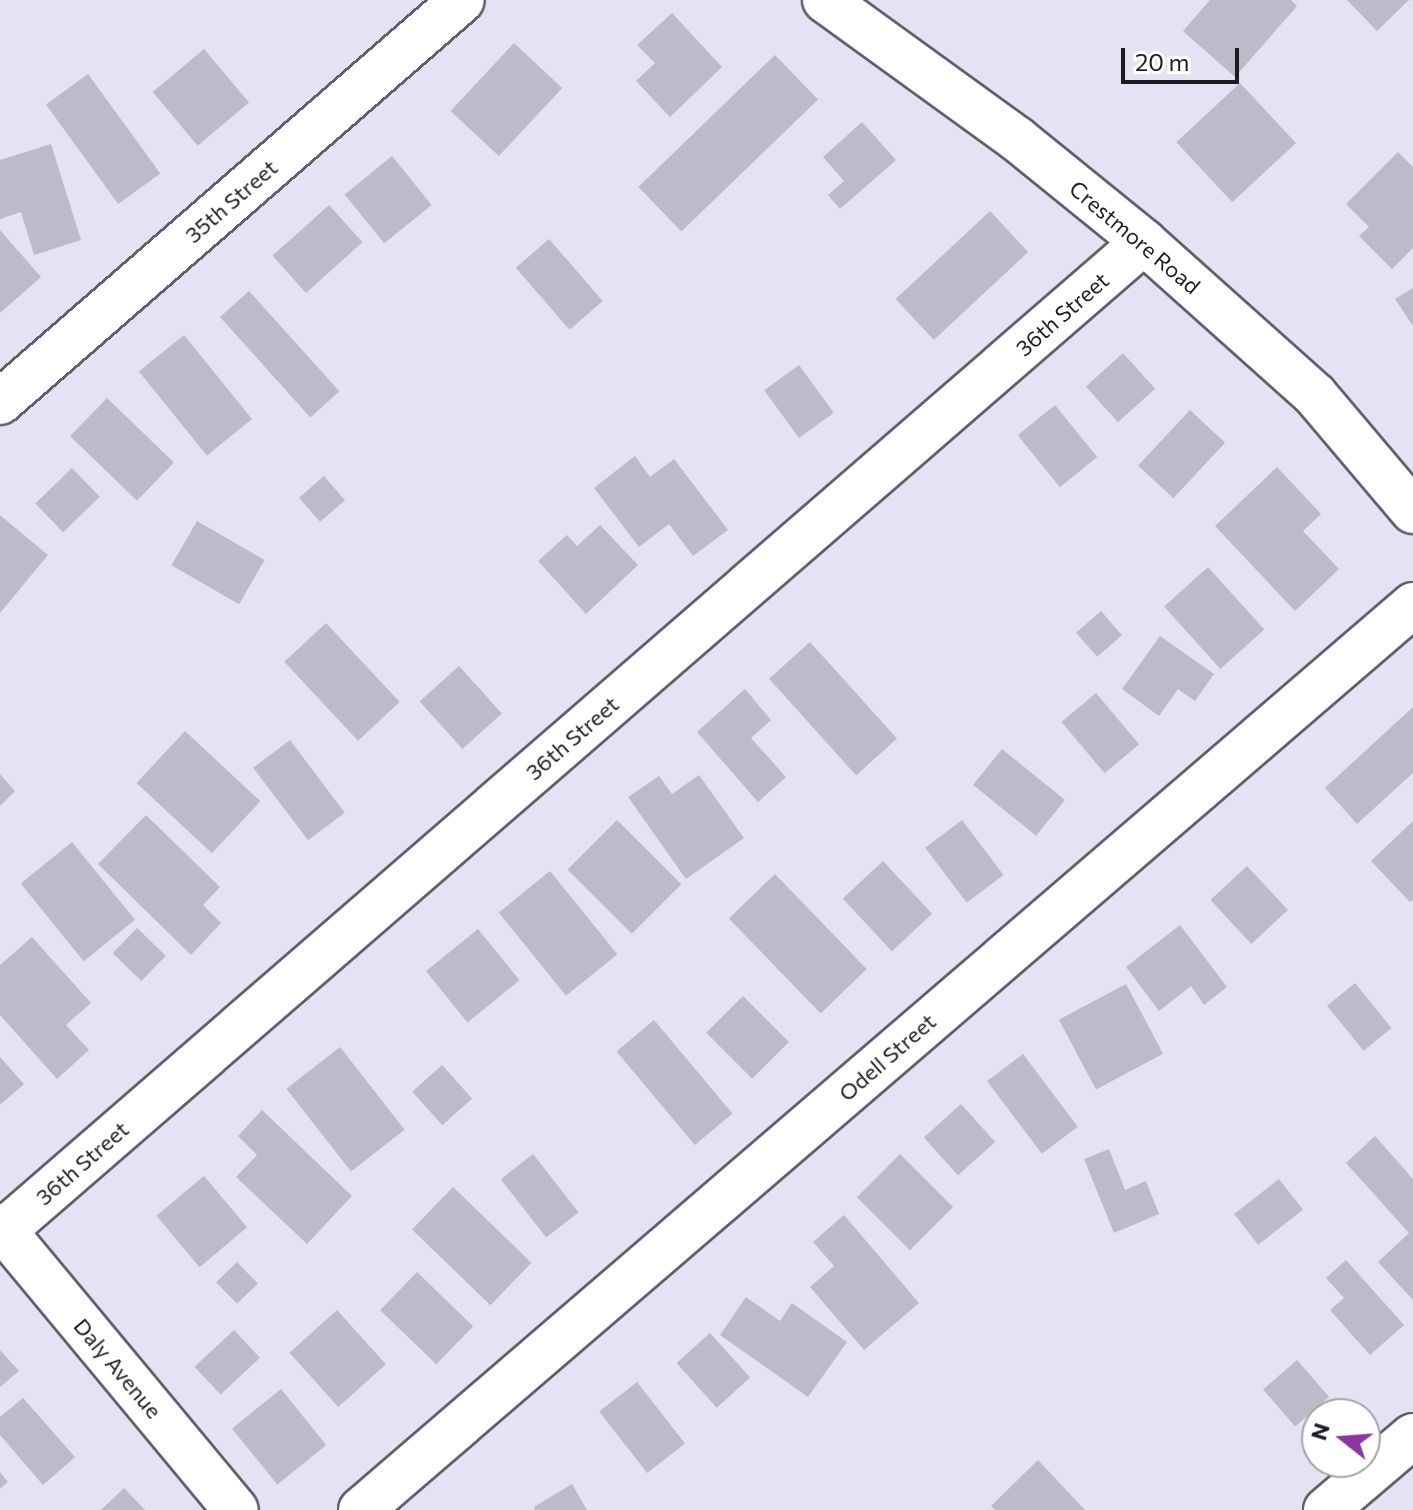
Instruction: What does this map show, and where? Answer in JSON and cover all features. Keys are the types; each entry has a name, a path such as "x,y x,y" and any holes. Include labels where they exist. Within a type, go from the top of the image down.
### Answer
{"street":[{"name":"35th Street","path":"0,402 462,0"},
{"name":"Crestmore Road","path":"825,0 1017,139 1144,242 1315,395 1413,511"},
{"name":"36th Street","path":"1,1230 1144,242"},
{"name":"Odell Street","path":"361,1510 1413,605"},
{"name":"Daly Avenue","path":"1,1230 236,1510"},
{"path":"1326,1510 1413,1436"}],"building":[{"path":"1210,0 1291,0 1297,6 1235,77 1183,31"},
{"path":"1347,0 1409,0 1377,31"},
{"path":"672,13 722,67 670,117 636,81 655,63 637,45"},
{"path":"514,43 562,88 499,156 451,111"},
{"path":"204,49 249,103 198,146 153,92"},
{"path":"775,55 818,100 681,232 638,187"},
{"path":"88,74 160,174 118,204 46,105"},
{"path":"1240,83 1296,143 1232,202 1176,142"},
{"path":"862,122 896,160 840,209 828,195 844,181 823,157"},
{"path":"51,144 81,240 34,255 21,212 0,219 0,160"},
{"path":"1398,152 1413,167 1413,248 1392,269 1359,236 1369,227 1346,204"},
{"path":"392,156 432,205 384,243 345,194"},
{"path":"329,205 362,242 306,293 273,256"},
{"path":"990,211 1028,252 934,340 896,299"},
{"path":"0,230 41,277 0,313"},
{"path":"549,239 603,301 570,330 516,268"},
{"path":"1413,288 1413,326 1395,299"},
{"path":"249,291 339,391 310,417 220,317"},
{"path":"184,335 252,419 207,455 139,372"},
{"path":"1123,353 1155,389 1118,422 1086,386"},
{"path":"799,365 834,413 799,438 764,390"},
{"path":"107,398 174,463 137,501 70,436"},
{"path":"1055,405 1097,457 1060,487 1018,435"},
{"path":"1190,410 1225,443 1173,498 1138,466"},
{"path":"635,456 650,477 674,459 728,530 693,556 669,524 639,547 594,488"},
{"path":"1277,467 1321,514 1303,531 1339,569 1295,611 1215,526"},
{"path":"72,468 100,497 63,532 35,503"},
{"path":"324,476 345,500 320,522 299,498"},
{"path":"0,515 48,555 0,613"},
{"path":"197,521 265,560 239,604 172,565"},
{"path":"600,525 638,565 586,614 538,561 567,535 577,546"},
{"path":"1208,567 1264,629 1220,669 1164,606"},
{"path":"1101,611 1122,635 1097,657 1076,633"},
{"path":"326,623 400,702 358,741 284,662"},
{"path":"1160,636 1214,674 1195,701 1178,689 1159,716 1122,689"},
{"path":"810,642 897,739 856,775 769,679"},
{"path":"459,666 502,714 462,749 420,701"},
{"path":"745,689 771,720 751,738 786,777 758,802 697,732"},
{"path":"1096,693 1139,744 1105,773 1062,722"},
{"path":"1413,707 1413,773 1357,824 1325,788"},
{"path":"185,731 260,801 212,853 137,783"},
{"path":"290,740 345,813 308,840 253,768"},
{"path":"1002,749 1065,800 1036,836 973,785"},
{"path":"0,774 15,791 0,806"},
{"path":"699,775 744,838 686,879 628,797 659,776 672,794"},
{"path":"146,815 220,887 203,905 221,923 191,955 98,864"},
{"path":"617,820 681,884 632,934 568,869"},
{"path":"962,820 1004,875 967,903 925,848"},
{"path":"1413,821 1413,900 1410,902 1371,861"},
{"path":"72,842 135,920 84,961 21,884"},
{"path":"883,861 932,914 892,951 843,899"},
{"path":"1247,866 1288,910 1251,944 1210,900"},
{"path":"550,871 617,954 566,996 499,913"},
{"path":"775,874 867,969 821,1013 729,918"},
{"path":"1180,925 1227,987 1204,1005 1191,986 1159,1011 1126,967"},
{"path":"137,928 166,956 141,981 113,953"},
{"path":"478,929 520,980 467,1022 426,971"},
{"path":"32,937 91,1003 66,1025 89,1050 57,1079 0,1015 0,965"},
{"path":"1355,983 1392,1028 1364,1051 1327,1006"},
{"path":"1126,984 1163,1054 1096,1089 1059,1020"},
{"path":"743,996 789,1042 752,1079 706,1033"},
{"path":"654,1020 732,1113 695,1145 616,1051"},
{"path":"340,1047 405,1130 351,1172 286,1089"},
{"path":"1023,1054 1078,1127 1042,1154 987,1081"},
{"path":"0,1057 24,1084 0,1105"},
{"path":"442,1065 472,1098 442,1125 412,1092"},
{"path":"961,1104 995,1142 958,1175 924,1137"},
{"path":"262,1110 352,1196 307,1244 236,1177 257,1155 238,1136"},
{"path":"1375,1136 1413,1179 1413,1300 1378,1262 1409,1233 1346,1163"},
{"path":"1109,1149 1125,1190 1146,1181 1159,1214 1114,1233 1084,1159"},
{"path":"533,1154 579,1212 546,1238 501,1179"},
{"path":"900,1154 953,1207 910,1250 857,1197"},
{"path":"204,1176 247,1227 200,1267 157,1216"},
{"path":"1279,1179 1303,1210 1258,1245 1234,1214"},
{"path":"453,1187 531,1263 490,1305 412,1229"},
{"path":"844,1215 919,1303 864,1350 810,1287 834,1266 813,1242"},
{"path":"1346,1260 1404,1325 1370,1355 1330,1310 1344,1298 1326,1278"},
{"path":"237,1262 258,1284 237,1304 216,1282"},
{"path":"417,1272 473,1326 436,1364 380,1310"},
{"path":"746,1297 780,1321 792,1303 847,1342 808,1397 720,1335"},
{"path":"337,1310 386,1364 338,1407 289,1353"},
{"path":"234,1330 260,1358 220,1395 195,1367"},
{"path":"710,1333 750,1378 717,1408 677,1363"},
{"path":"0,1350 19,1371 0,1387"},
{"path":"1297,1360 1329,1397 1301,1398 1301,1421 1295,1427 1263,1390"},
{"path":"637,1382 685,1443 647,1473 599,1412"},
{"path":"281,1389 326,1445 277,1485 232,1429"},
{"path":"23,1398 75,1457 43,1485 0,1435 0,1417"},
{"path":"1038,1460 1085,1510 995,1510 991,1506"},
{"path":"0,1472 8,1482 0,1489"},
{"path":"572,1484 587,1510 535,1510 534,1507"},
{"path":"124,1488 145,1510 101,1510"}]}
